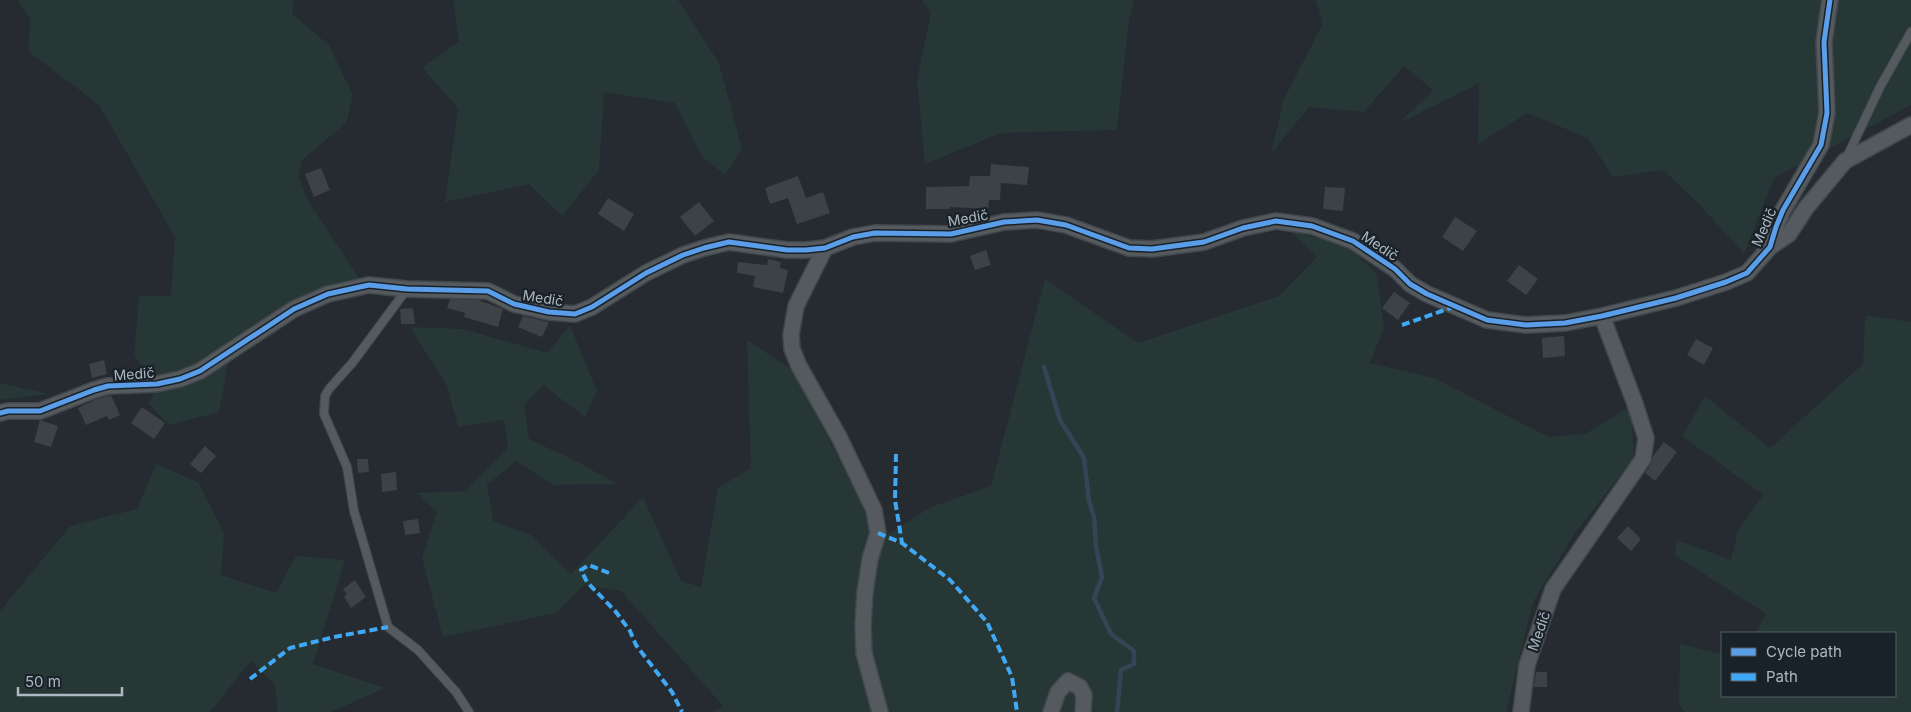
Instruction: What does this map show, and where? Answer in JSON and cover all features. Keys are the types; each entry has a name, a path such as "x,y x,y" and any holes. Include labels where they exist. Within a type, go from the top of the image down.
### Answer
{"street":[{"name":"Medič","path":"0,413 8,411 40,411 87,392 108,386 157,384 180,379 200,371 294,310 328,294 369,285 406,289 488,291 514,304 549,312 576,314 646,273 683,255 729,242 787,250 825,248 853,237 875,233 951,234 1004,222 1037,220 1066,225 1129,248 1152,249 1204,242 1243,228 1276,221 1312,226 1353,241 1395,269 1410,284 1427,294 1487,320 1526,325 1565,322 1602,316 1676,298 1726,282 1747,273 1770,247 1783,210 1821,145 1827,113 1824,42 1830,0"},
{"path":"1770,247 1789,234 1806,208 1845,160 1911,124"},
{"path":"825,248 796,306 791,335 792,349 798,366 839,437 874,510 878,533 870,559 865,592 863,644 880,712"},
{"name":"Medič","path":"1521,712 1527,664 1553,589 1642,458 1646,438 1602,316"},
{"path":"1051,712 1058,692 1068,681 1080,687 1084,695 1083,712"}],"lane":[{"path":"1845,160 1880,87 1911,32"},
{"path":"406,289 353,362 329,389 325,396 324,414 347,467 354,511 388,627 418,650 456,692 469,712"}],"shaded area":[{"path":"17,0 294,0 292,14 329,45 353,95 346,123 302,160 298,175 308,201 359,278 282,309 229,358 219,412 169,425 148,403 161,383 134,357 139,296 171,296 175,237 99,105 29,52 30,18"},
{"path":"453,0 678,0 719,63 742,149 725,175 702,157 675,103 604,92 599,170 562,216 529,184 445,202 458,108 422,68 459,41"},
{"path":"922,0 1134,0 1129,19 1117,130 1001,133 925,164 917,80 931,12"},
{"path":"1316,0 1911,0 1911,105 1774,178 1744,254 1698,203 1663,170 1613,177 1588,138 1527,113 1478,144 1479,83 1399,123 1433,90 1404,66 1364,112 1309,107 1271,154 1284,99 1323,23"},
{"path":"1290,231 1347,245 1377,274 1384,328 1370,363 1434,378 1549,437 1585,434 1631,406 1634,458 1575,533 1533,602 1506,712 712,712 723,706 621,591 584,585 556,613 443,637 422,558 437,512 417,493 465,491 508,448 504,420 458,427 447,386 410,327 463,329 547,353 570,325 597,391 585,417 543,385 524,405 529,439 570,458 618,484 553,485 516,461 487,485 493,521 531,535 571,574 643,497 681,581 701,587 718,488 751,468 747,340 794,371 880,539 931,507 991,486 1045,279 1138,343 1279,296 1317,257"},
{"path":"1865,315 1911,322 1911,712 1685,712 1679,705 1680,644 1721,654 1721,697 1896,697 1896,632 1756,632 1766,614 1675,555 1677,540 1731,560 1738,530 1763,495 1682,436 1705,396 1770,448 1863,364"},
{"path":"0,383 49,394 0,400"},
{"path":"156,464 198,482 224,533 221,575 276,593 296,556 345,560 313,664 385,688 331,712 278,712 275,685 251,661 210,712 0,712 0,611 70,526 137,509"}],"building":[{"path":"991,164 1029,167 1027,185 1001,183 1000,200 989,200 988,209 950,207 950,209 926,209 926,187 969,186 970,176 990,176"},
{"path":"321,168 330,190 314,197 305,174"},
{"path":"798,176 806,198 823,192 830,213 797,224 788,198 770,204 765,188"},
{"path":"1325,187 1345,188 1343,211 1323,209"},
{"path":"608,198 634,214 624,231 598,214"},
{"path":"699,202 714,221 695,236 680,217"},
{"path":"1455,217 1477,231 1463,251 1442,237"},
{"path":"986,250 991,265 975,270 970,256"},
{"path":"768,259 781,262 780,268 788,270 783,293 753,287 755,276 737,273 738,262 767,265"},
{"path":"1519,265 1538,279 1526,295 1507,281"},
{"path":"1394,292 1410,303 1398,320 1382,308"},
{"path":"450,299 478,300 503,309 498,327 464,317 465,313 447,308"},
{"path":"413,308 415,324 401,324 400,309"},
{"path":"523,316 549,322 542,337 518,327"},
{"path":"1564,336 1565,356 1543,358 1542,338"},
{"path":"1696,339 1713,348 1704,365 1687,355"},
{"path":"104,360 107,374 92,378 89,364"},
{"path":"111,395 120,415 109,420 107,416 86,425 78,408"},
{"path":"142,407 165,423 154,439 131,423"},
{"path":"40,420 58,426 51,447 34,442"},
{"path":"1664,442 1677,452 1655,481 1645,473 1651,464 1653,456"},
{"path":"205,446 216,456 201,473 190,464"},
{"path":"357,459 368,459 369,472 358,473"},
{"path":"396,472 397,490 382,492 381,474"},
{"path":"418,519 420,533 405,535 403,521"},
{"path":"1628,526 1641,539 1631,551 1617,538"},
{"path":"355,580 366,597 351,608 344,597 347,594 343,589"},
{"path":"1536,672 1547,672 1547,687 1534,687"}],"waterway":[{"path":"1044,367 1060,420 1084,458 1102,577 1094,598 1111,634 1134,651 1134,664 1121,670 1117,712"}],"marked path":[{"path":"1402,325 1456,306"},
{"path":"896,454 895,500 902,543"},
{"path":"878,533 902,543 950,580 987,622 1012,677 1017,712"},
{"path":"609,573 589,565 581,570 587,582 616,612 630,631 636,645 672,692 682,712"},
{"path":"250,679 290,648 334,637 388,627"}],"cycle path":[{"path":"0,413 8,411 40,411 108,386 157,384 180,379 200,371 294,309 328,294 369,285 407,289 488,291 514,304 549,312 575,314 592,307 646,273 683,255 729,242 787,250 806,250 825,248 853,237 875,233 951,234 1004,222 1037,220 1066,225 1129,248 1152,249 1204,242 1243,228 1276,221 1312,226 1353,241 1395,269 1410,284 1427,294 1487,320 1526,325 1565,323 1602,316 1676,298 1726,282 1747,273 1770,247 1783,210 1821,145 1827,113 1824,42 1830,0"}]}
